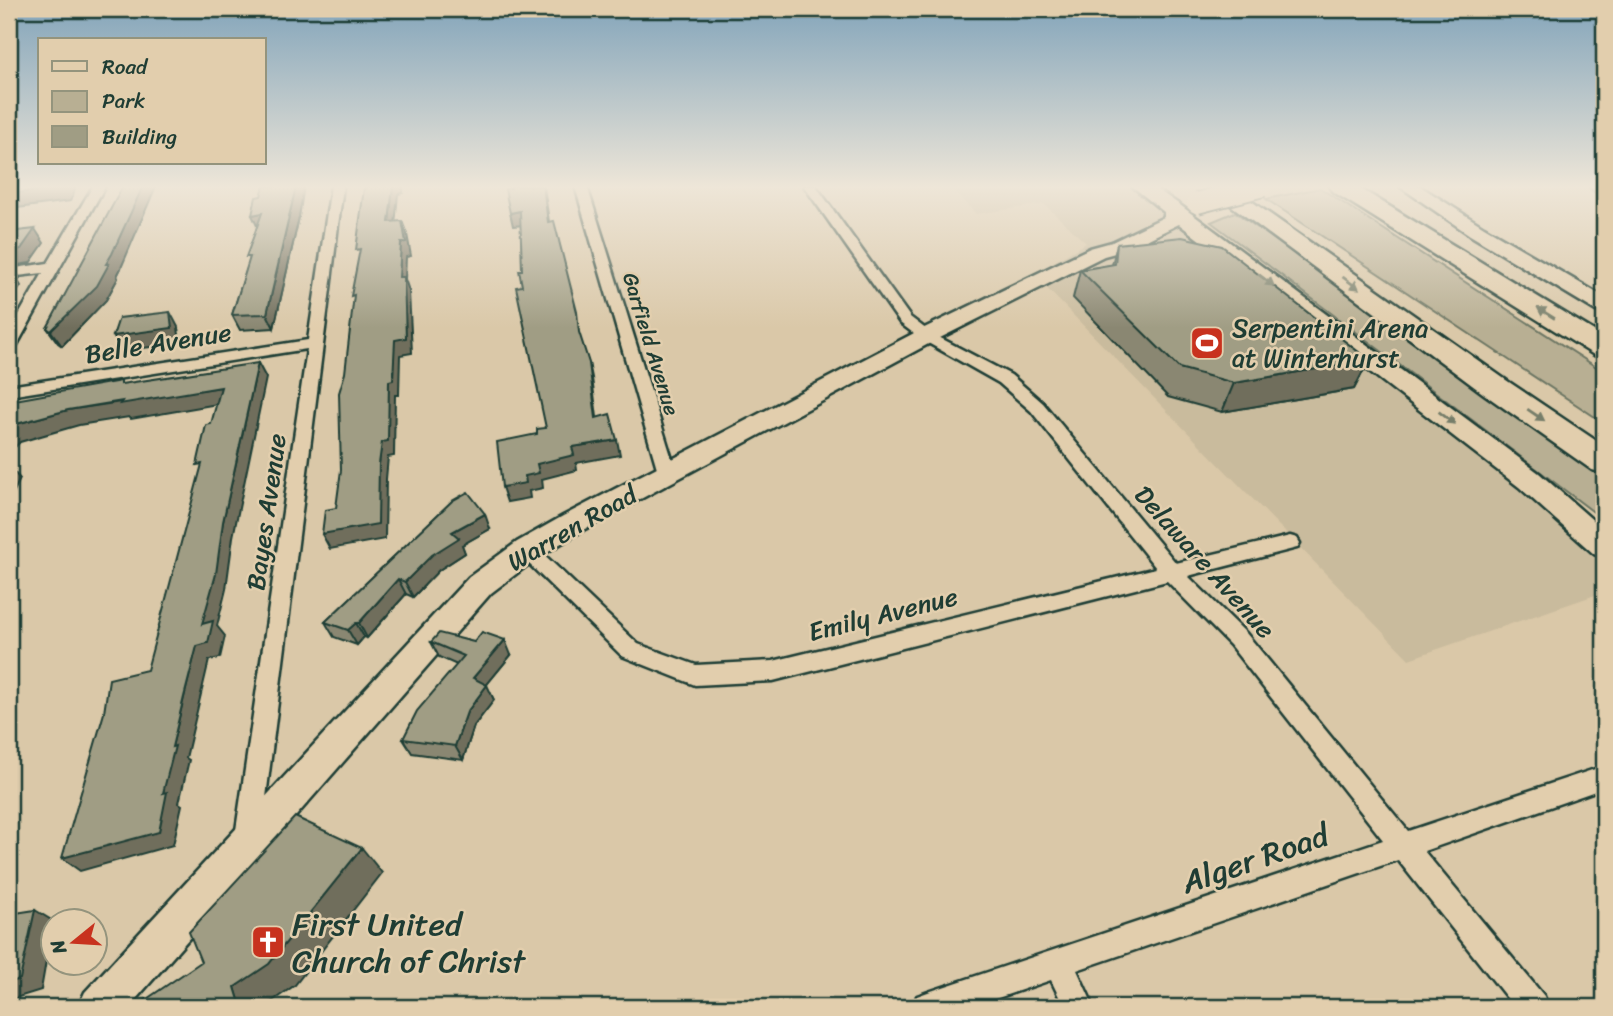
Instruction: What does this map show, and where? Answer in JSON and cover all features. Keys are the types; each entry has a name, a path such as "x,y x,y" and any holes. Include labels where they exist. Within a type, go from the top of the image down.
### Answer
{"highway":[{"path":"1265,233 1604,462"},
{"path":"1417,233 1604,349"}],"main road":[{"name":"Warren Road","path":"100,1007 480,585 527,550 926,336 1097,252 1099,244 1117,233"},
{"path":"1205,233 1604,535"},
{"path":"1481,233 1604,306"},
{"path":"1529,480 1604,546"}],"street":[{"path":"9,345 72,233"},
{"name":"Bayes Avenue","path":"247,845 331,233"},
{"name":"Garfield Avenue","path":"595,233 668,475"},
{"name":"Delaware Avenue","path":"844,233 905,320 926,336 1005,379 1037,407 1170,571 1238,639 1533,1007"},
{"path":"9,272 53,267"},
{"name":"Belle Avenue","path":"9,391 316,343"},
{"name":"Emily Avenue","path":"527,550 630,650 695,675 772,671 1290,543"},
{"name":"Alger Road","path":"928,1007 1604,777"},
{"path":"1058,962 1079,1007"}],"shaded area":[{"path":"1076,233 1197,233 1515,478 1604,558 1604,592 1409,659 1033,274 1086,243"}],"green space":[{"path":"1226,233 1266,233 1604,471 1604,520"},
{"path":"1318,233 1390,233 1604,372 1604,423"}],"building":[{"path":"9,233 32,233 21,249 9,251"},
{"path":"98,233 121,233 97,286 51,331 47,328"},
{"path":"255,233 285,233 267,314 232,315 250,257 246,257"},
{"path":"358,233 404,233 406,242 401,243 399,277 404,277 406,338 395,340 393,380 389,381 388,441 382,442 379,464 378,524 322,534 325,510 336,508 341,470 339,393 345,373 354,295 351,296 360,249 356,250"},
{"path":"521,233 557,233 577,312 579,332 589,363 596,418 610,414 617,440 572,447 574,455 537,464 539,473 525,476 526,483 502,487 497,442 537,434 537,429 546,428 516,287 522,286 519,270 522,270"},
{"name":"Serpentini Arena at Winterhurst","path":"1182,237 1222,246 1369,360 1234,383 1179,368 1080,270 1115,264 1117,244"},
{"path":"170,312 172,328 113,336 119,318"},
{"path":"258,363 223,522 216,574 202,624 213,621 208,643 197,646 172,747 175,746 163,793 167,792 159,832 62,858 104,713 109,679 147,670 202,464 197,465 206,425 211,424 221,387 68,410 9,426 9,401 121,381 121,384"},
{"path":"468,492 485,514 452,532 459,538 432,555 405,582 398,579 359,623 348,630 325,622 452,501"},
{"path":"482,632 505,640 473,678 487,685 467,712 455,746 403,739 417,711 464,656 431,642 439,633 474,642"},
{"path":"295,817 362,848 269,964 235,987 241,1007 135,1007 201,962 189,932"},
{"path":"35,910 20,979 9,983 9,914"}],"place":[{"name":"Serpentini Arena at Winterhurst","path":"1207,343"},
{"name":"First United Church of Christ","path":"268,942"}]}
